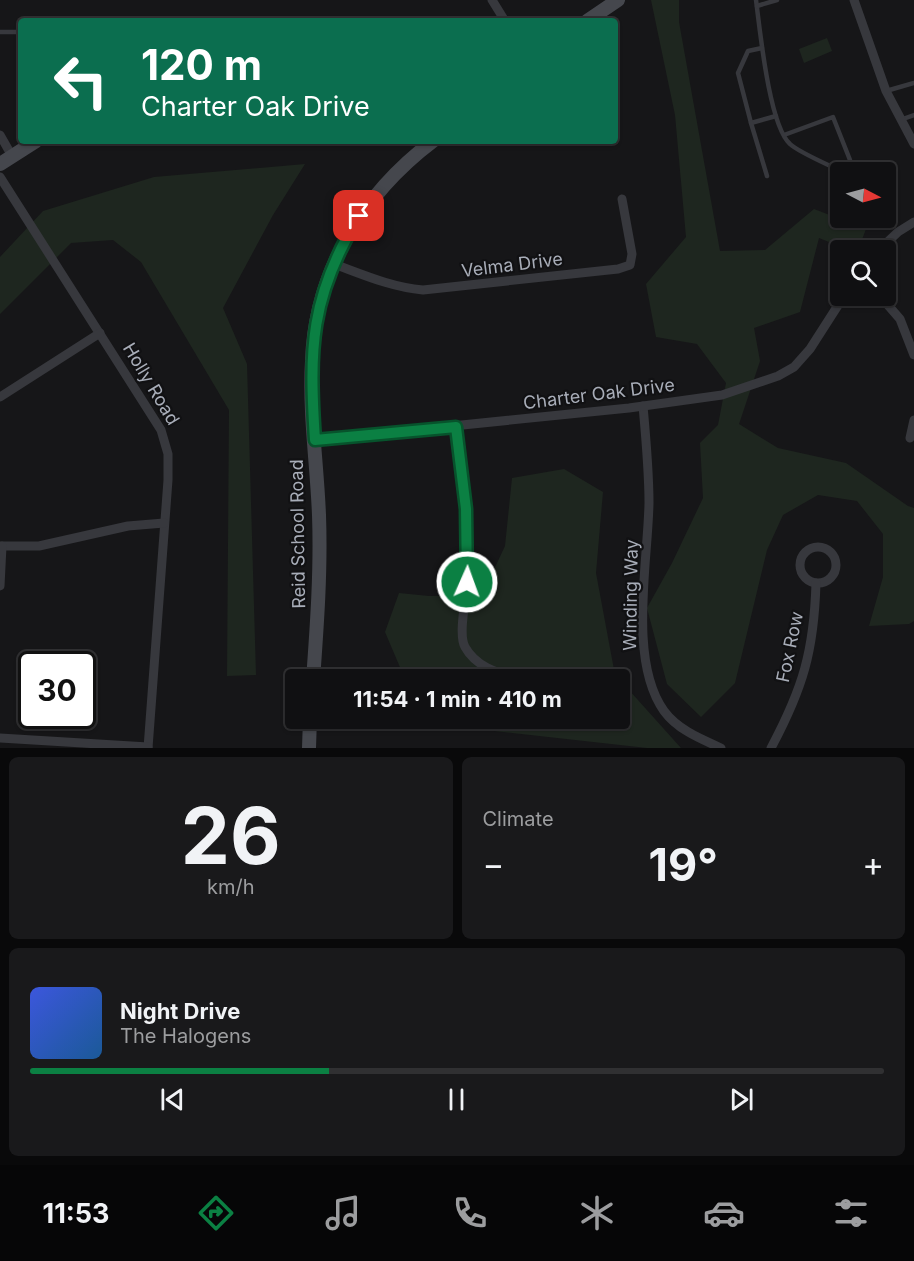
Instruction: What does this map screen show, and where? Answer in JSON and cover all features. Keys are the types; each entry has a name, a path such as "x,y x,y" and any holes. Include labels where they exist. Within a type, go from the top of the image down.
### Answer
{"street":[{"path":"492,0 503,18"},
{"path":"592,18 618,0"},
{"path":"855,0 886,91 914,144"},
{"path":"0,135 12,156"},
{"path":"0,164 31,144"},
{"name":"Reid School Road","path":"314,669 319,571 311,379 313,340 321,298 348,235 375,195 394,174 429,144"},
{"name":"Holly Road","path":"0,177 139,392 165,438 168,471 148,748"},
{"name":"Velma Drive","path":"334,264 385,283 423,290 618,269 630,265 632,254 622,199"},
{"path":"890,240 914,222"},
{"name":"Charter Oak Drive","path":"315,440 456,427 722,395 758,384 786,372 806,354 837,306"},
{"path":"889,306 900,319 914,355"},
{"path":"0,397 100,333"},
{"name":"Winding Way","path":"643,406 649,500 643,630 650,676 658,702 673,721 687,732 722,748"},
{"path":"910,438 914,420"},
{"path":"456,427 468,546 463,642 471,656 490,669"},
{"path":"0,586 1,546 39,546 144,523 164,523"},
{"path":"821,547 833,554 836,567 829,579 816,583 804,576 800,562 807,550 821,547"},
{"name":"Fox Row","path":"771,748 805,673 814,630 816,583"},
{"path":"309,748 310,729"},
{"path":"0,738 148,748"}],"lane":[{"path":"756,0 765,71 776,116 784,135 789,144 830,165"},
{"path":"757,6 777,0"},
{"path":"0,32 18,32"},
{"path":"762,48 748,51 738,73 767,176"},
{"path":"886,91 914,83"},
{"path":"900,120 914,115"},
{"path":"751,123 776,116"},
{"path":"784,135 834,117 849,162"}],"shaded area":[{"path":"651,0 679,0 679,22 720,251 765,250 814,209 830,215 830,228 866,229 862,240 830,240 830,242 819,238 800,312 754,328 760,361 739,424 778,448 846,463 914,508 914,621 909,624 869,626 883,577 883,534 857,501 818,495 783,515 767,550 735,683 701,717 667,684 647,608 672,563 703,498 700,443 718,425 726,383 697,344 656,337 646,284 686,237 675,115"},
{"path":"827,38 832,51 804,63 799,49"},
{"path":"305,164 273,215 223,308 247,364 256,675 227,676 229,410 141,262 113,240 71,243 0,314 0,257 43,211 154,177"},
{"path":"564,469 603,492 596,573 614,669 401,669 385,632 399,593 429,596 482,595 505,546 512,478"},
{"path":"630,691 681,748 647,748 476,729 630,729"}],"route":[{"path":"359,216 342,245 321,298 316,319 311,379 315,440 456,427 466,509 467,582"}]}
